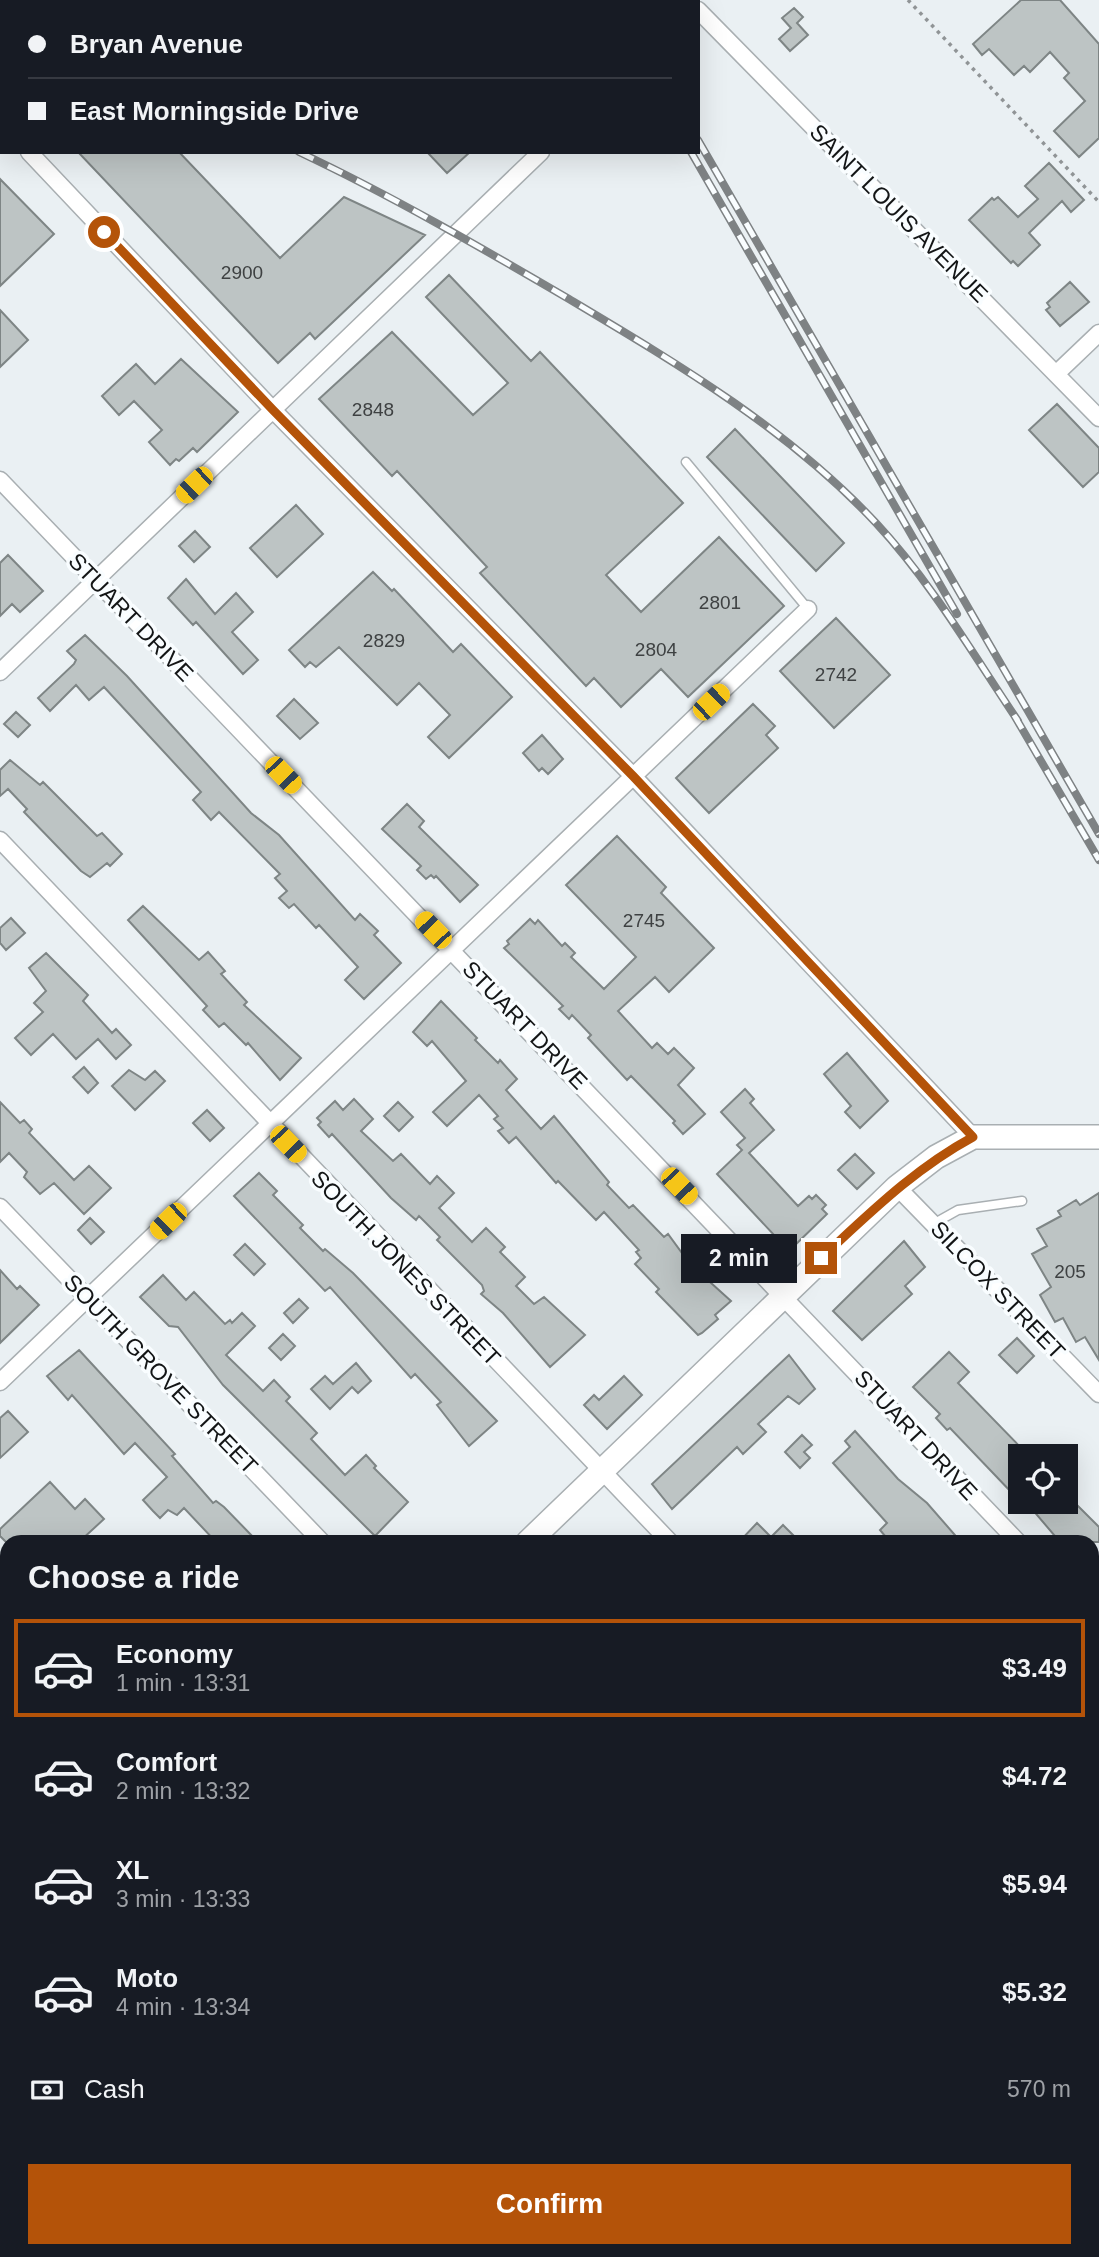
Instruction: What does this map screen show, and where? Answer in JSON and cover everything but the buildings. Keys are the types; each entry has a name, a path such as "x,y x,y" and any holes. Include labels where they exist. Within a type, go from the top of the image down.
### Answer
{"street":[{"name":"SAINT LOUIS AVENUE","path":"700,10 1099,418"},
{"path":"31,154 273,410 633,776 973,1137"},
{"path":"0,672 539,154"},
{"path":"1057,373 1099,333"},
{"name":"STUART DRIVE","path":"0,480 1011,1535"},
{"path":"1,1380 808,609"},
{"name":"SOUTH JONES STREET","path":"0,840 269,1125 663,1535"},
{"path":"535,1535 897,1186 936,1157 973,1137 1099,1137"},
{"name":"SILCOX STREET","path":"897,1186 1099,1394"},
{"name":"SOUTH GROVE STREET","path":"0,1207 315,1535"}],"lane":[{"path":"686,462 808,609"},
{"path":"933,1224 958,1210 1022,1201"}],"path":[{"path":"908,0 1099,202"}],"railway":[{"path":"700,143 1099,834"},
{"path":"303,154 469,241 651,348 730,400 806,457 876,523 915,569 1018,721"},
{"path":"692,154 957,614"},
{"path":"1014,715 1099,860"}],"route":[{"path":"104,232 273,410 633,776 973,1137 936,1157 897,1186 821,1258"}]}
